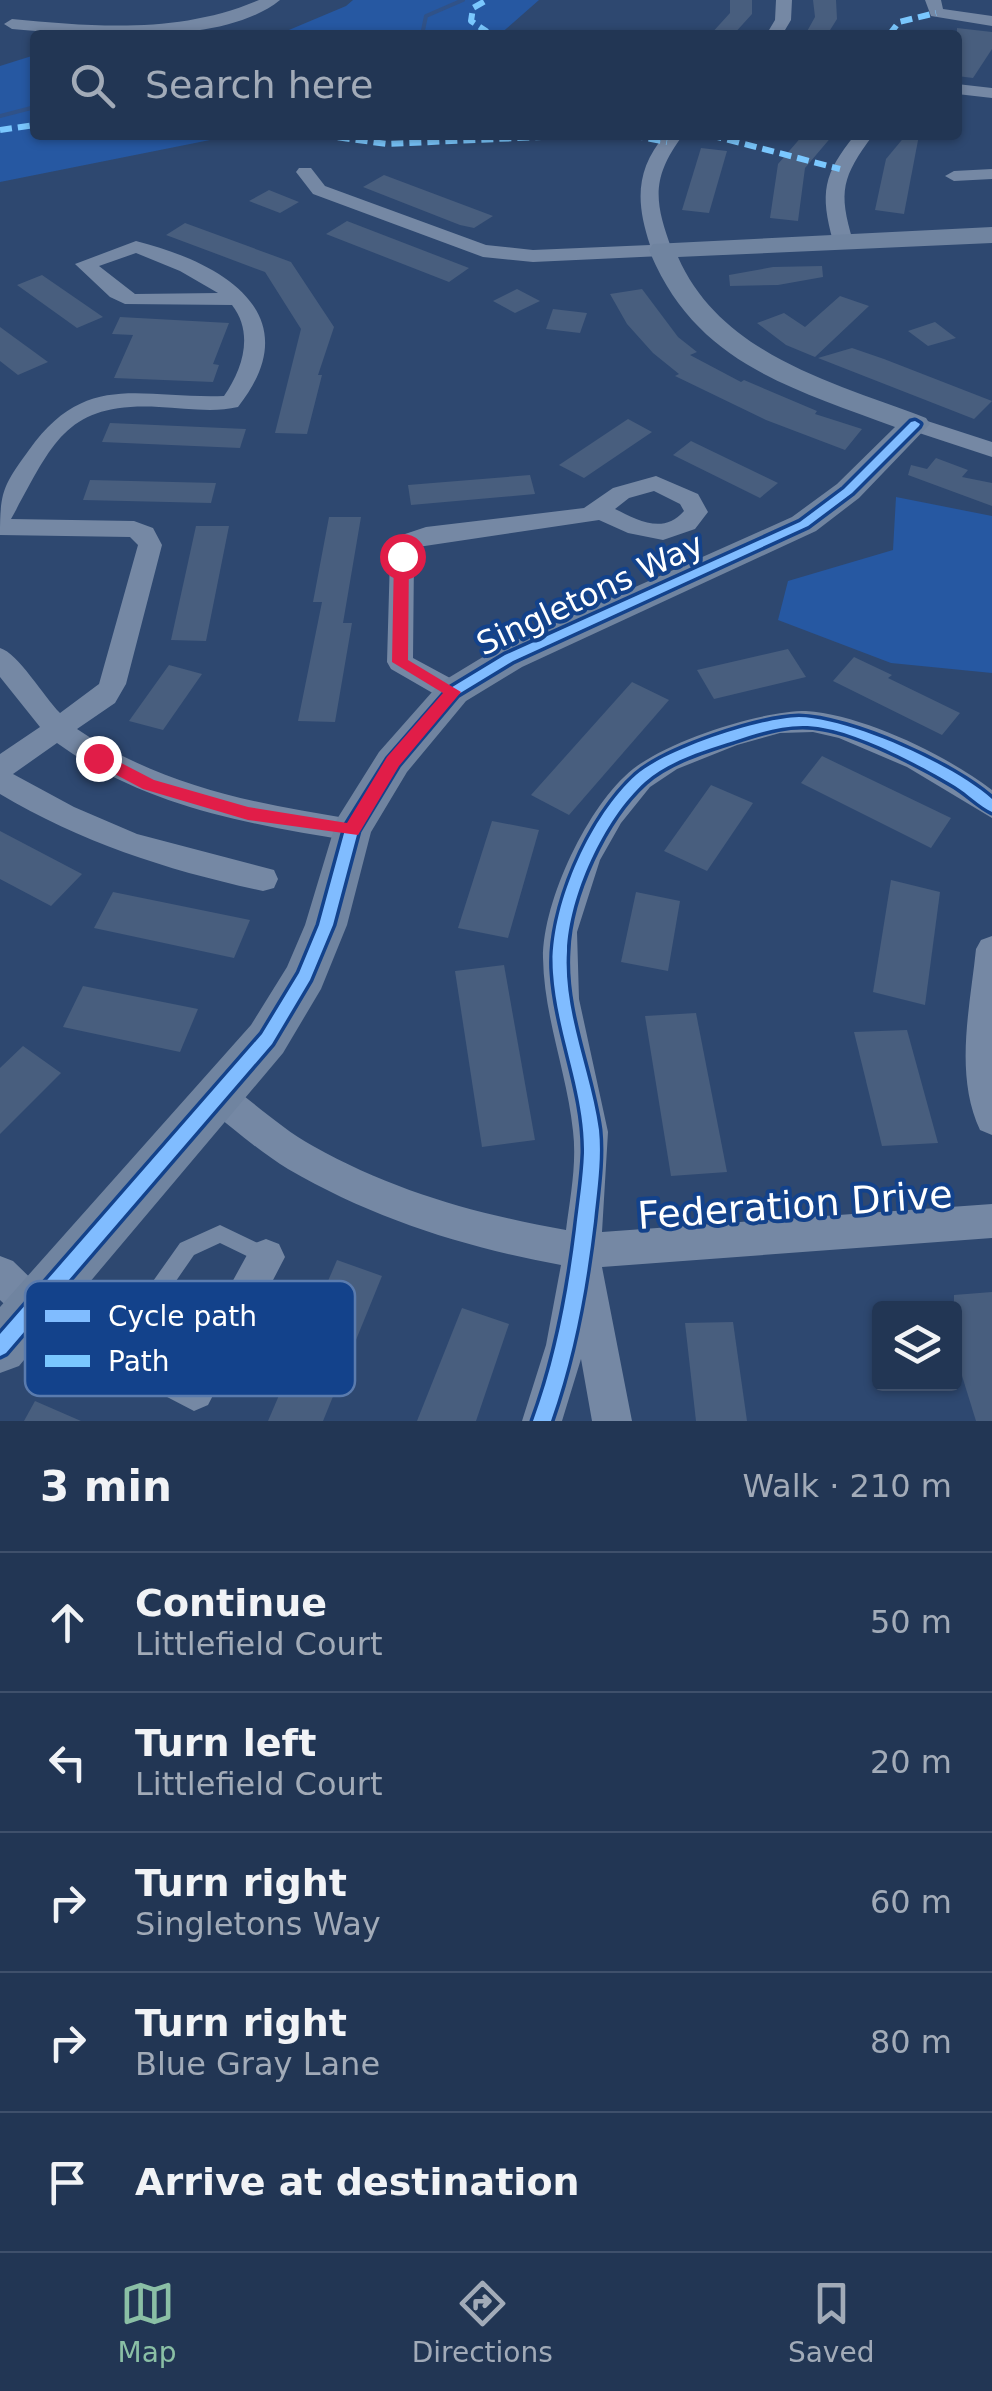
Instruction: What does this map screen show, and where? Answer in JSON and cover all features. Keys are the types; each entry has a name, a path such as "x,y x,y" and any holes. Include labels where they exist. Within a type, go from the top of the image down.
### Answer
{"street":[{"path":"11,22 148,30 244,13 272,0"},
{"path":"777,30 783,20 784,0"},
{"path":"933,0 936,14 992,21"},
{"path":"962,90 992,93"},
{"path":"670,140 652,164 646,180 649,216 668,275 682,296 728,339 799,378 992,450"},
{"path":"843,242 831,199 835,178 861,140"},
{"path":"305,172 319,190 483,251 533,256 992,235"},
{"path":"954,176 992,174"},
{"path":"0,518 24,471 67,417 82,408 107,402 230,402 239,392 248,369 257,331 237,299 224,286 136,247 85,264 117,293 132,300 237,299"},
{"name":"Singletons Way","path":"60,1281 268,1039 305,976 326,925 352,830 393,762 453,692 510,658 804,524 848,491 915,424"},
{"path":"453,692 400,662 402,556 408,542 426,536 559,521 598,510"},
{"path":"0,527 134,529 144,534 150,545 112,684 96,703 0,768"},
{"path":"0,658 18,689 55,730 149,784 248,814 352,830"},
{"path":"542,1421 568,1333 592,1167 591,1133 559,952 575,880 595,841 641,777 708,744 785,722 829,724 944,775 982,795 992,807"},
{"path":"0,780 79,826 138,849 263,879"},
{"path":"992,949 982,1072 992,1119"},
{"name":"Federation Drive","path":"220,1098 298,1156 403,1208 488,1234 582,1251 992,1221"},
{"path":"582,1251 612,1421"},
{"path":"253,1281 266,1257"},
{"path":"0,1274 25,1298"},
{"name":"Singletons Way","path":"0,1347 25,1321"}],"lane":[{"path":"165,1281 187,1249 220,1234 266,1257"}],"shaded area":[{"path":"353,0 539,0 505,30 289,30"},
{"path":"30,57 30,140 210,140 0,182 0,66"},
{"path":"896,497 992,516 992,673 891,663 778,620 788,581 893,550"}],"building":[{"path":"730,0 752,0 752,14 738,30 715,30 730,13"},
{"path":"813,0 836,0 837,19 830,30 808,30 815,17"},
{"path":"957,28 992,32 992,49 973,78 962,77 962,30"},
{"path":"799,140 829,140 805,168 798,221 770,218 778,164"},
{"path":"902,140 918,140 904,214 875,210 886,159"},
{"path":"701,148 727,151 709,213 682,210"},
{"path":"384,175 493,216 474,228 460,225 363,187"},
{"path":"269,190 299,202 280,213 249,201"},
{"path":"347,221 469,268 449,282 326,234"},
{"path":"185,223 291,262 334,327 318,375 322,375 307,434 275,433 301,329 265,272 166,235"},
{"path":"822,266 823,277 778,285 730,286 729,275 773,267"},
{"path":"42,275 103,317 77,328 17,285"},
{"path":"517,289 540,301 515,313 493,301"},
{"path":"642,289 678,337 697,352 690,355 741,382 817,411 815,414 862,429 845,450 766,420 675,376 679,374 627,324 610,294"},
{"path":"840,296 869,306 815,357 786,345 757,323 784,313 805,327"},
{"path":"553,309 587,313 580,333 546,329"},
{"path":"120,317 229,323 213,364 219,365 213,382 114,378 133,335 112,334"},
{"path":"935,322 956,338 928,346 908,331"},
{"path":"0,327 48,362 18,375 0,361"},
{"path":"852,348 992,401 974,419 818,358"},
{"path":"628,419 652,432 584,478 559,465"},
{"path":"110,423 246,429 240,448 102,442"},
{"path":"691,441 778,483 760,498 673,455"},
{"path":"936,458 968,470 962,477 992,483 992,506 908,475 911,465 927,469"},
{"path":"530,475 535,494 411,505 408,485"},
{"path":"90,480 216,483 211,503 83,500"},
{"path":"329,517 361,517 343,623 352,623 335,722 298,721 322,602 313,602"},
{"path":"196,526 229,526 206,641 171,640"},
{"path":"788,649 806,677 714,699 697,670"},
{"path":"854,657 960,713 942,735 833,681"},
{"path":"169,665 202,674 163,730 129,721"},
{"path":"632,682 669,700 569,815 531,795"},
{"path":"822,756 951,818 931,848 801,783"},
{"path":"711,785 753,803 707,871 664,851"},
{"path":"492,821 539,830 508,938 458,928"},
{"path":"0,831 82,874 51,906 0,879"},
{"path":"891,880 940,892 925,1005 873,992"},
{"path":"113,892 250,920 234,958 94,928"},
{"path":"636,892 680,901 668,971 621,962"},
{"path":"504,965 535,1140 482,1147 455,971"},
{"path":"83,986 198,1009 180,1052 63,1027"},
{"path":"696,1013 727,1172 671,1176 645,1016"},
{"path":"907,1030 938,1143 882,1146 854,1032"},
{"path":"23,1046 61,1073 0,1134 0,1068"},
{"path":"337,1260 382,1276 355,1342 355,1281 328,1281"},
{"path":"992,1292 992,1421 976,1421 962,1376 962,1301 954,1301 954,1295"},
{"path":"462,1308 509,1324 476,1421 417,1421"},
{"path":"733,1322 747,1421 696,1421 685,1323"},
{"path":"279,1396 333,1396 323,1421 268,1421"},
{"path":"35,1401 81,1421 24,1421"}],"waterway":[{"path":"423,30 426,16 463,0"},
{"path":"0,116 30,108"}],"marked path":[{"path":"484,30 471,21 473,8 487,0"},
{"path":"893,30 899,22 936,13"},
{"path":"0,130 30,126"},
{"path":"357,140 387,144 475,140"},
{"path":"657,140 667,142"},
{"path":"729,140 840,169"}],"cycle path":[{"path":"57,1281 267,1039 305,976 326,925 351,830 393,762 453,692 509,658 804,524 848,491 915,424"},
{"path":"542,1421 571,1320 592,1163 588,1110 563,999 561,932 585,860 625,795 652,770 706,745 799,721 832,725 893,748 962,784 992,807"},
{"path":"0,1347 25,1318"}],"route":[{"path":"98,758 149,784 248,814 352,830 414,733 453,692 400,662 397,648 402,556"}]}
